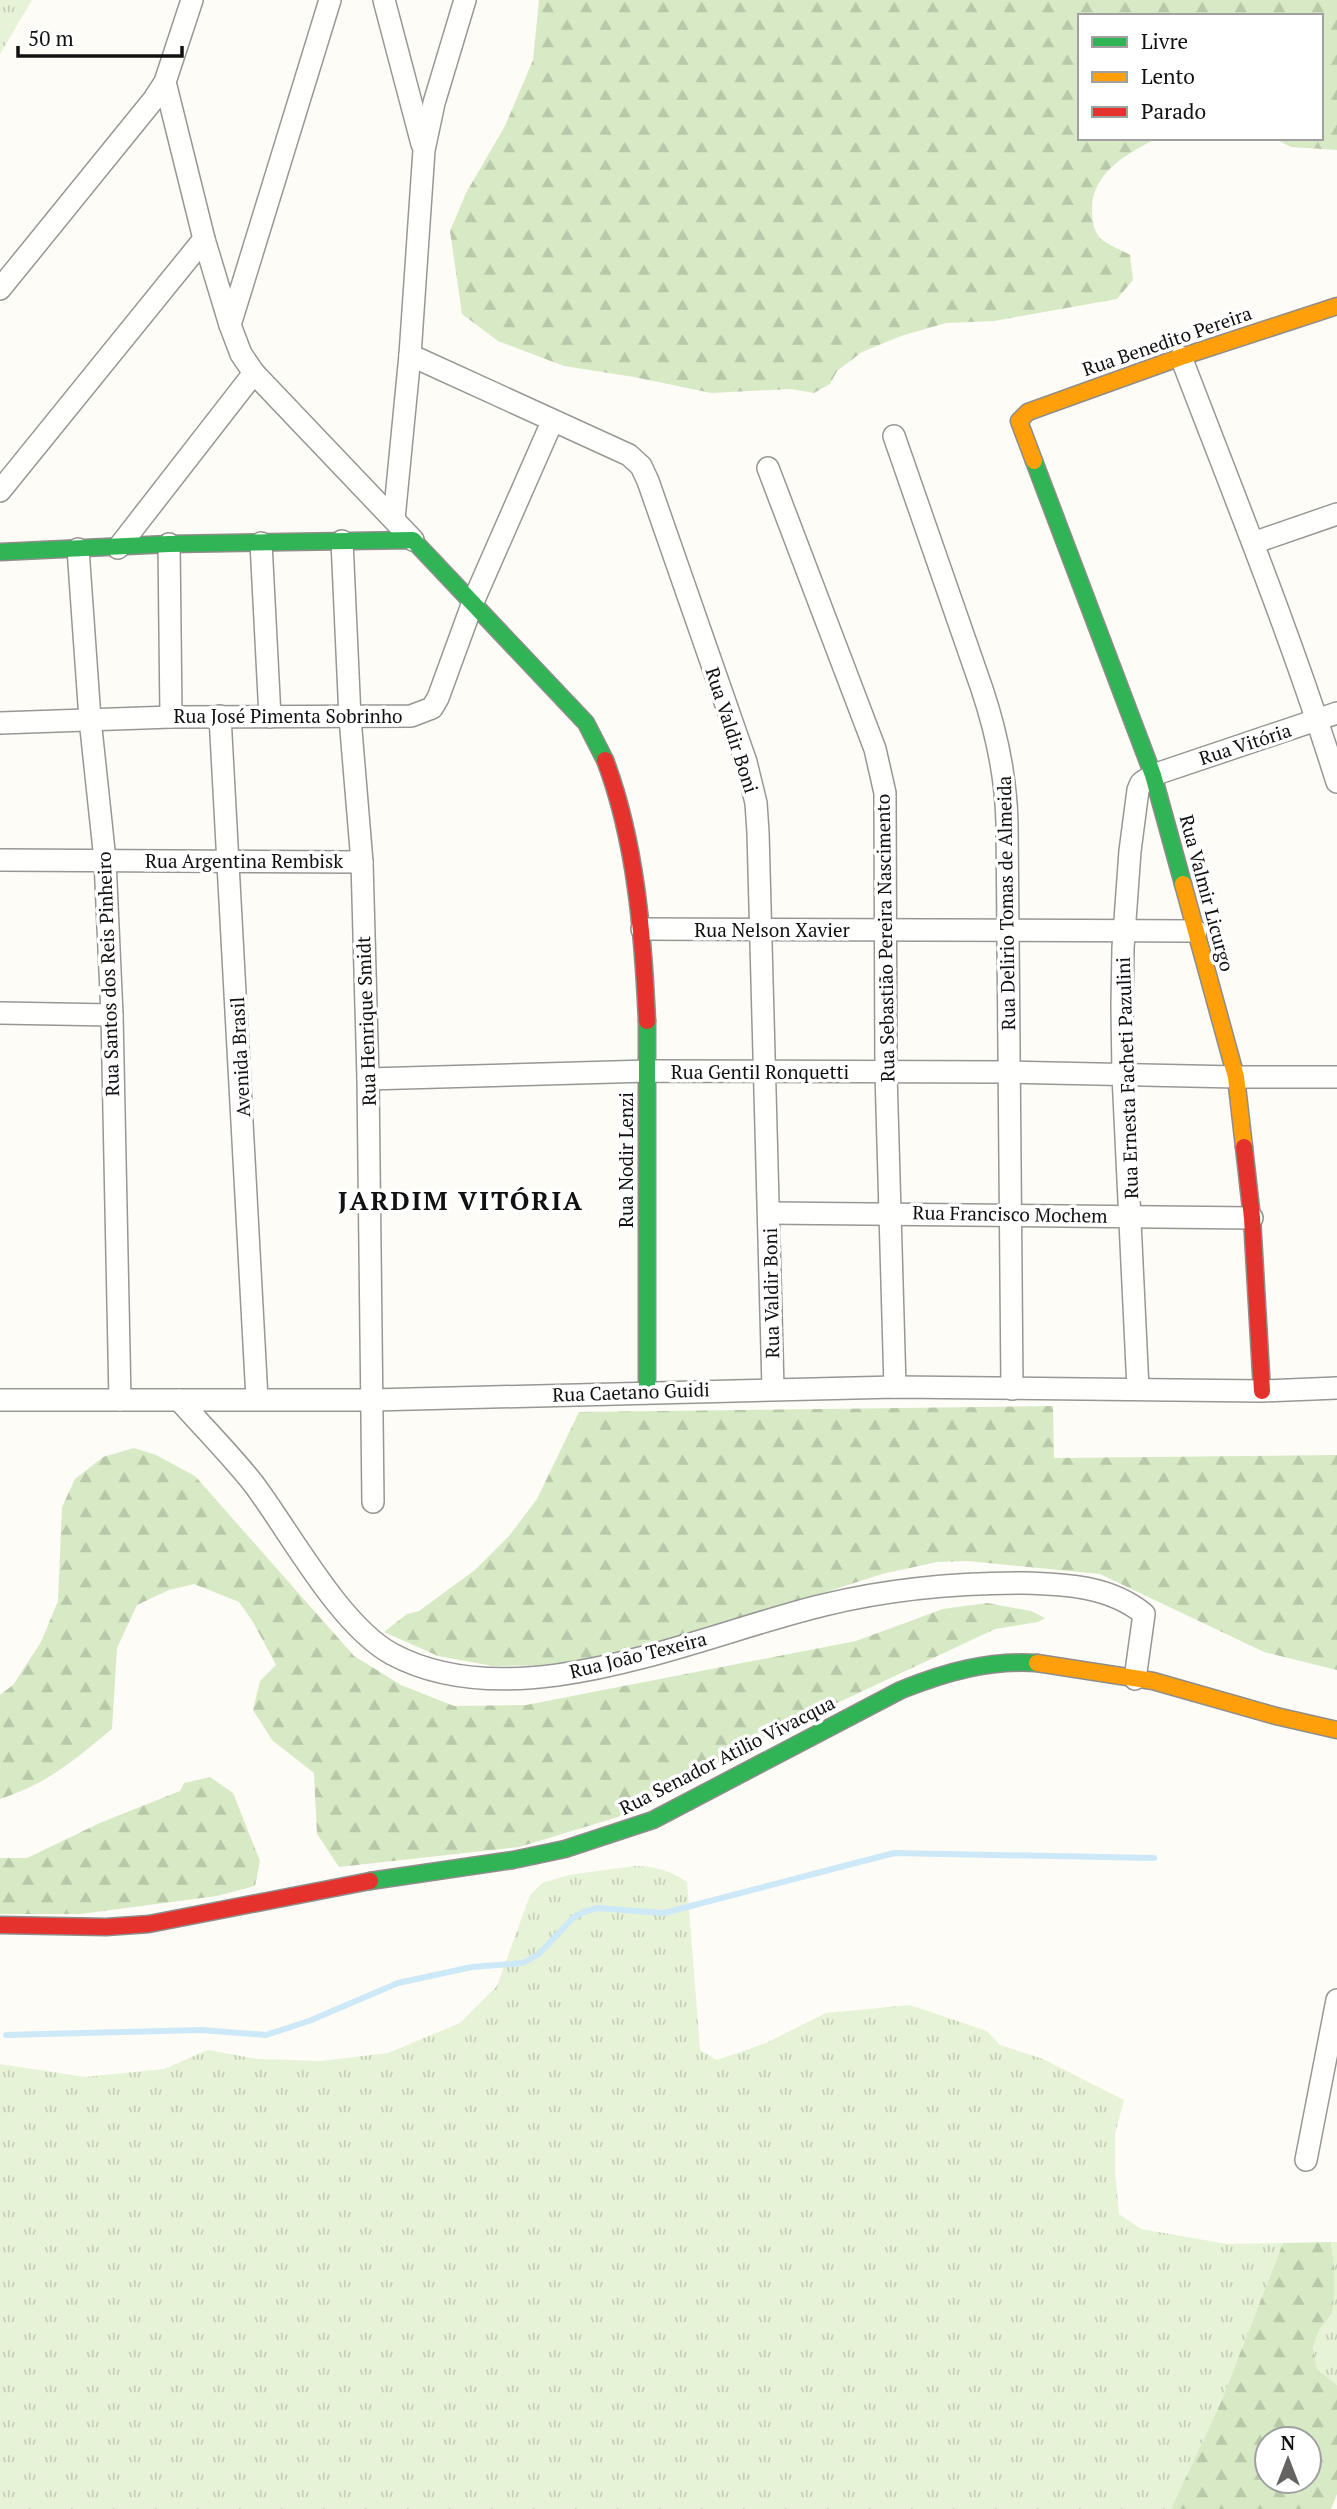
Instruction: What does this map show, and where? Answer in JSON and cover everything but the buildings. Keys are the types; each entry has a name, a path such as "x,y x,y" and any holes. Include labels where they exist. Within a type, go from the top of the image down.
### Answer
{"street":[{"path":"0,289 143,114 164,82 192,0"},
{"path":"230,325 330,0"},
{"path":"384,0 424,150"},
{"path":"394,519 410,355 424,150 434,103 465,0"},
{"path":"164,82 204,239 241,354 254,373 413,540"},
{"path":"0,491 204,239"},
{"name":"Rua Benedito Pereira","path":"1021,427 1021,417 1028,412 1181,357 1337,306"},
{"name":"Rua Valdir Boni","path":"410,355 629,456 641,466 648,481 752,785 758,832 773,1388"},
{"path":"1181,357 1253,543 1327,716 1337,782"},
{"path":"118,548 254,373"},
{"name":"Rua José Pimenta Sobrinho","path":"0,723 220,716 411,716 432,708 473,602 552,422"},
{"name":"Rua Valmir Licurgo","path":"1021,427 1153,775 1236,1077 1252,1218 1262,1391"},
{"name":"Rua Delirio Tomas de Almeida","path":"894,436 997,738 1006,793 1012,1389"},
{"name":"Rua Sebastião Pereira Nascimento","path":"768,468 879,764 886,818 886,1073 895,1387"},
{"path":"1253,543 1337,514"},
{"path":"0,552 169,544 413,540"},
{"name":"Rua Nodir Lenzi","path":"413,540 574,709 597,741 614,781 633,866 642,929 648,1071 646,1392"},
{"name":"Rua Henrique Smidt","path":"342,541 350,718 362,862 368,1079 373,1502"},
{"path":"261,542 271,717"},
{"path":"169,544 171,717"},
{"name":"Rua Santos dos Reis Pinheiro","path":"78,549 90,719 104,859 113,1016 120,1400"},
{"name":"Avenida Brasil","path":"220,716 257,1399"},
{"name":"Rua Vitória","path":"1153,775 1327,716"},
{"name":"Rua Ernesta Facheti Pazulini","path":"1138,1389 1123,1074 1124,932 1136,797 1141,783 1153,775"},
{"name":"Rua Argentina Rembisk","path":"0,860 362,862"},
{"name":"Rua Nelson Xavier","path":"642,929 1196,931"},
{"path":"0,1013 113,1016"},
{"name":"Rua Gentil Ronquetti","path":"368,1079 648,1071 1009,1072 1337,1077"},
{"name":"Rua Francisco Mochem","path":"769,1213 1252,1218"},
{"name":"Rua Caetano Guidi","path":"0,1400 373,1399 773,1388 1262,1391 1337,1388"},
{"name":"Rua João Texeira","path":"179,1399 251,1481 355,1624 377,1645 414,1664 461,1675 502,1678 546,1676 617,1664 827,1604 931,1587 1047,1583 1106,1593 1132,1604 1144,1614 1135,1679"},
{"name":"Rua Senador Atilio Vivacqua","path":"0,1925 106,1927 149,1924 353,1884 513,1860 576,1846 653,1820 901,1690 942,1674 977,1665 1005,1662 1042,1663 1175,1686 1293,1723 1337,1730"},
{"path":"1306,2160 1337,2000"}],"green space":[{"path":"0,0 32,0 0,54"},
{"path":"539,0 1337,0 1337,150 1291,147 1277,140 1323,140 1323,14 1078,14 1078,140 1154,140 1114,165 1098,184 1094,196 1093,221 1098,236 1130,255 1133,280 1117,299 994,321 946,323 901,336 862,352 837,371 830,384 814,393 791,389 711,393 564,366 498,341 462,314 450,231 466,193 505,126 533,60"},
{"path":"1053,1406 1054,1458 1337,1455 1337,1670 1264,1652 1100,1574 968,1561 937,1562 882,1574 681,1639 577,1665 493,1666 438,1656 384,1632 407,1614 419,1611 475,1570 509,1536 537,1499 579,1412"},
{"path":"134,1448 156,1455 195,1476 354,1656 401,1685 454,1706 526,1705 856,1641 943,1609 987,1603 1031,1611 1045,1618 1038,1622 995,1629 769,1735 618,1817 519,1847 339,1867 317,1834 314,1773 272,1740 253,1710 260,1681 276,1665 239,1602 194,1584 169,1590 137,1605 117,1648 112,1729 47,1778 0,1799 0,1695 13,1685 41,1642 58,1601 62,1507 75,1479 103,1457"},
{"path":"210,1777 233,1793 260,1861 255,1886 217,1896 81,1914 0,1914 0,1858 27,1858 102,1822 180,1791 184,1783"},
{"path":"634,1866 662,1870 687,1882 700,2050 717,2060 766,2043 826,2013 910,2005 987,2031 1000,2045 1043,2059 1124,2100 1115,2134 1119,2214 1141,2229 1227,2244 1283,2243 1221,2402 1171,2509 0,2509 0,2064 85,2077 164,2069 208,2050 258,2059 321,2061 388,2053 460,2023 497,1986 530,1895 542,1883 569,1875"},
{"path":"1331,2242 1337,2242 1337,2385 1317,2369 1313,2348 1319,2330 1332,2313 1334,2265"},
{"path":"1331,2242 1334,2265 1332,2313 1319,2330 1313,2348 1317,2369 1337,2385 1337,2494 1331,2509 1171,2509 1221,2402 1283,2243"}],"waterway":[{"path":"6,2035 201,2030 266,2035 309,2021 398,1983 472,1967 523,1963 539,1954 573,1918 583,1912 598,1908 664,1913 894,1853 1154,1858"}],"traffic: fast":[{"path":"1034,461 1153,775 1183,884"},
{"path":"0,552 169,544 413,540 586,723 605,760"},
{"path":"647,1021 647,1392"},
{"path":"370,1881 513,1860 565,1849 653,1820 901,1690 984,1665 1037,1663"}],"traffic: slow":[{"path":"1034,461 1019,421 1028,412 1181,357 1337,306"},
{"path":"1183,884 1236,1077 1244,1147"},
{"path":"1037,1663 1153,1681 1276,1716 1337,1730"}],"traffic: jam":[{"path":"605,760 616,791 631,856 640,922 647,1021"},
{"path":"1244,1147 1252,1218 1262,1391"},
{"path":"0,1925 106,1927 149,1924 370,1881"}],"district":[{"name":"JARDIM VITÓRIA","path":"461,1201"}]}
